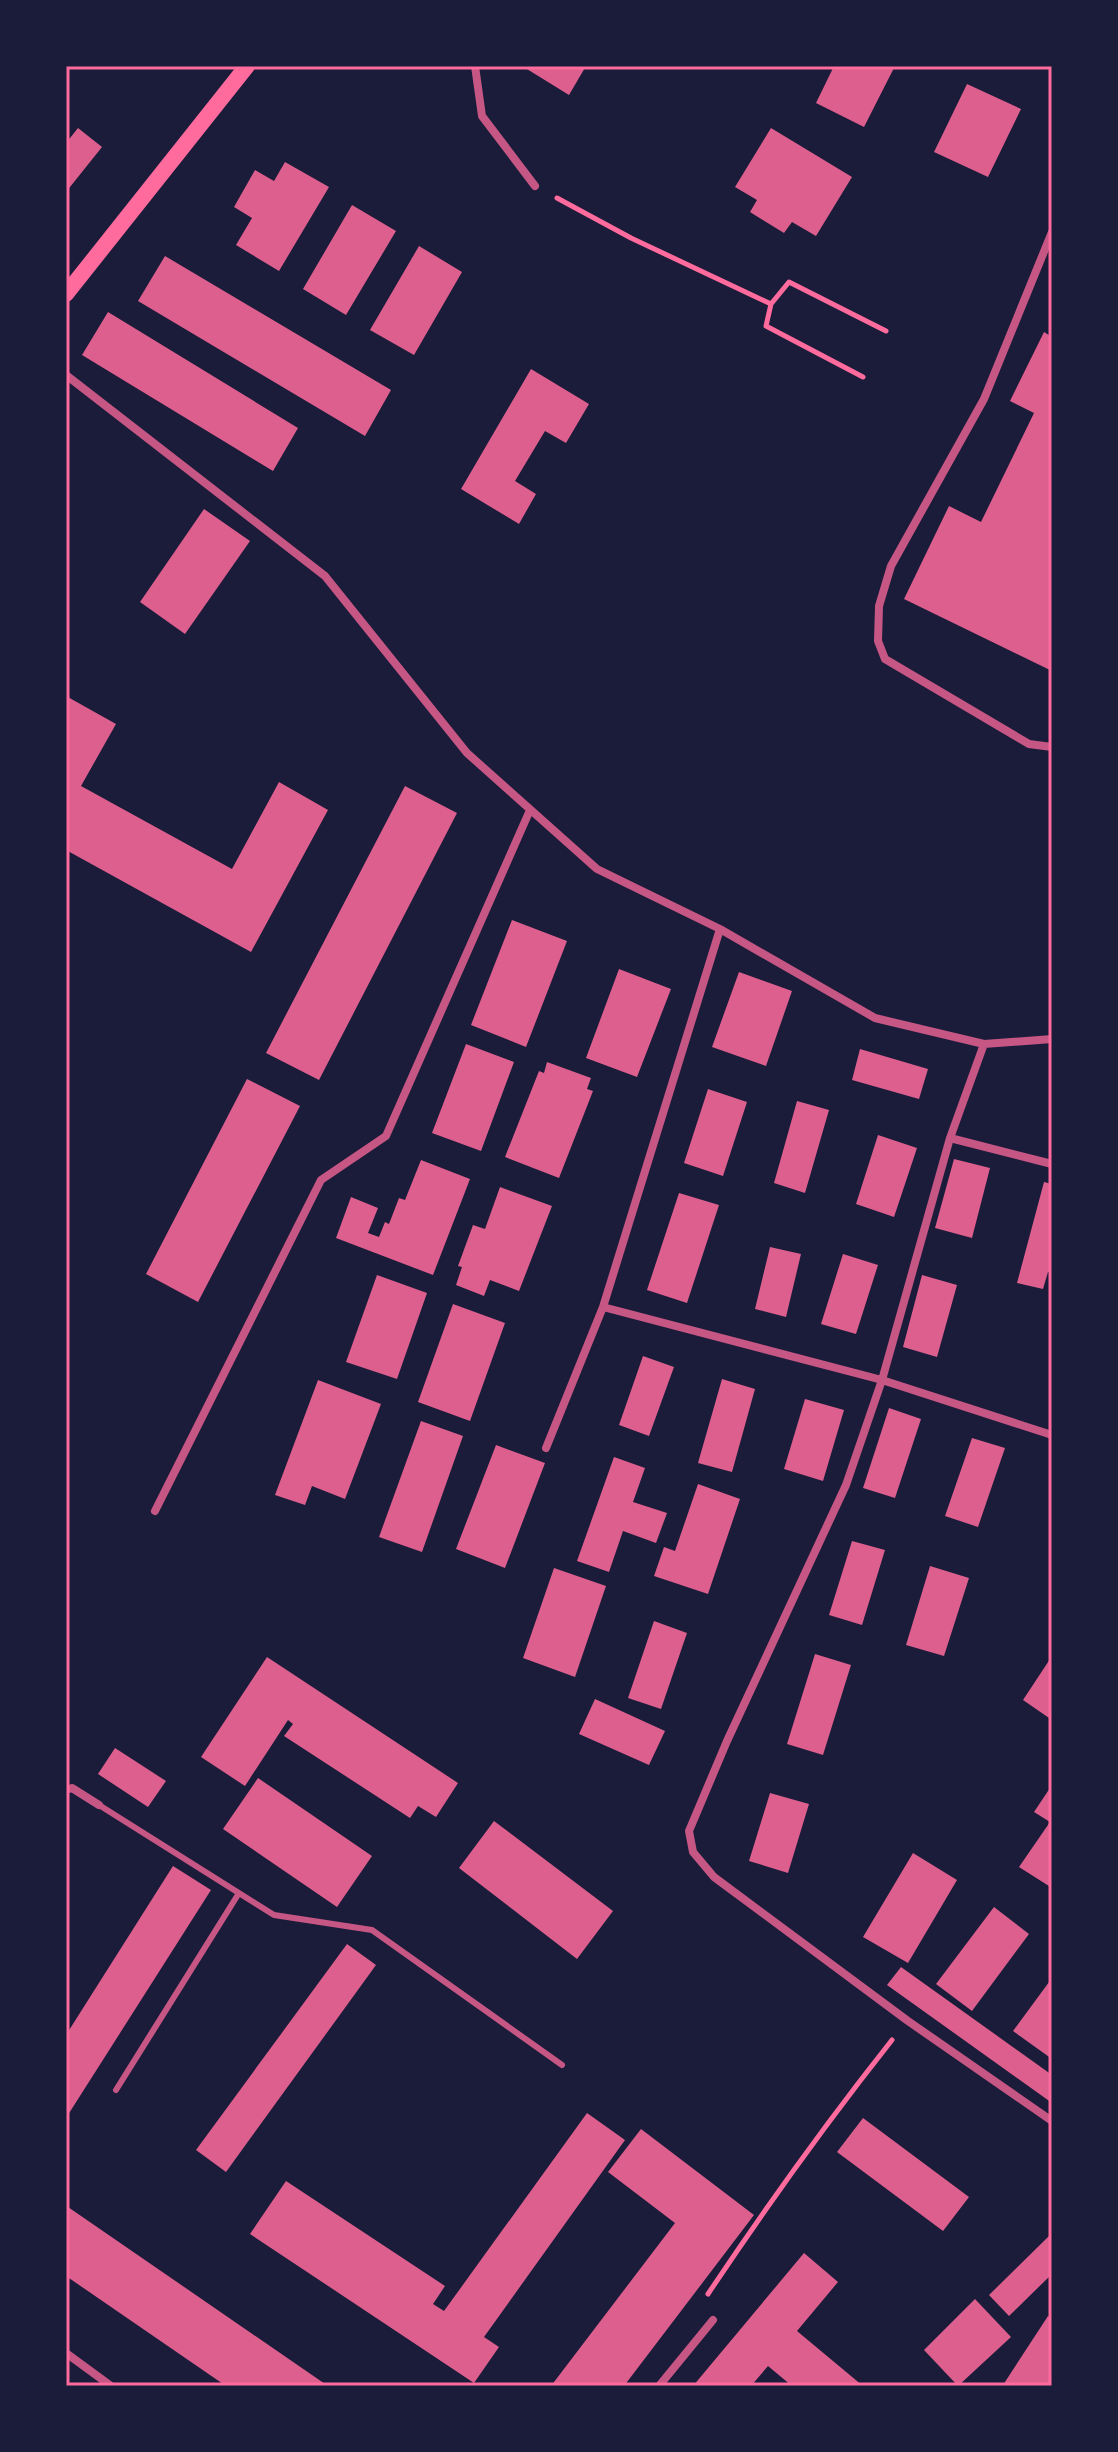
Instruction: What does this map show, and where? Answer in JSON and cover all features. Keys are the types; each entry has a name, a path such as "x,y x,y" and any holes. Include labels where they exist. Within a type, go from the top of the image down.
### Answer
{"main road":[{"path":"66,294 247,66"}],"street":[{"path":"475,66 482,116 535,186"},
{"path":"1052,232 984,399 891,566 879,606 878,641 885,659 1029,744 1052,747"},
{"path":"66,375 325,576 467,753 597,869 720,929 875,1018 984,1044 1052,1039"},
{"path":"155,1511 321,1180 386,1136 530,810"},
{"path":"546,1448 603,1307 720,929"},
{"path":"984,1044 950,1138 882,1380 846,1485 727,1741 689,1831 693,1852 714,1877 908,2021 1052,2121"},
{"path":"950,1138 1052,1164"},
{"path":"603,1307 882,1380 1052,1435"},
{"path":"66,1790 72,1788 99,1805"},
{"path":"659,2386 713,2320"},
{"path":"66,2353 111,2386"}],"lane":[{"path":"99,1805 274,1915 372,1930 562,2065"},
{"path":"116,2090 239,1893"}],"path":[{"path":"561,200 631,238 771,304"},
{"path":"863,377 766,326 771,304 789,282 886,331"},
{"path":"713,2320 707,2296 756,2222 846,2098 908,2021"}],"building":[{"path":"522,66 586,66 569,95"},
{"path":"834,66 895,66 864,127 816,103"},
{"path":"967,84 1021,109 988,177 934,152"},
{"path":"78,128 102,147 66,192 66,143"},
{"path":"771,128 852,177 816,236 792,222 784,233 750,212 757,200 735,187"},
{"path":"285,162 329,187 279,271 236,245 252,218 234,207 255,170 274,181"},
{"path":"352,205 396,231 346,315 303,289"},
{"path":"419,246 462,272 414,355 370,330"},
{"path":"165,256 391,390 365,436 138,301"},
{"path":"108,312 298,428 273,471 82,355"},
{"path":"1044,332 1052,337 1052,671 904,599 949,506 981,522 1034,413 1010,401"},
{"path":"531,369 589,404 566,443 545,431 515,481 536,494 519,524 461,489"},
{"path":"204,509 250,541 185,634 140,602"},
{"path":"66,696 116,724 81,786 232,869 279,782 328,810 251,952 66,850"},
{"path":"405,786 457,813 319,1080 266,1053"},
{"path":"512,920 567,941 526,1047 471,1025"},
{"path":"619,969 671,989 637,1077 586,1058"},
{"path":"739,972 792,991 766,1066 712,1047"},
{"path":"466,1044 514,1062 481,1151 432,1133"},
{"path":"860,1049 928,1069 919,1099 852,1080"},
{"path":"547,1062 591,1078 587,1089 593,1091 559,1178 505,1157 539,1071 544,1073"},
{"path":"247,1079 300,1106 198,1302 146,1274"},
{"path":"708,1089 747,1102 723,1176 684,1163"},
{"path":"797,1101 829,1110 805,1193 774,1183"},
{"path":"878,1135 917,1148 894,1217 856,1204"},
{"path":"954,1159 990,1168 972,1238 935,1228"},
{"path":"421,1160 470,1179 433,1275 336,1238 351,1197 378,1208 368,1233 379,1237 385,1222 389,1224 399,1198 405,1200"},
{"path":"1044,1182 1052,1184 1052,1273 1048,1272 1043,1289 1017,1283"},
{"path":"500,1187 552,1206 519,1291 490,1280 484,1296 456,1285 462,1267 458,1266 473,1225 485,1229"},
{"path":"679,1193 719,1205 687,1303 647,1290"},
{"path":"770,1247 801,1254 786,1317 755,1309"},
{"path":"843,1254 878,1265 856,1334 821,1324"},
{"path":"377,1275 427,1293 397,1379 346,1362"},
{"path":"922,1275 957,1285 937,1357 903,1347"},
{"path":"453,1304 505,1323 470,1421 418,1402"},
{"path":"643,1356 674,1367 649,1436 619,1425"},
{"path":"722,1379 755,1389 732,1472 698,1463"},
{"path":"318,1380 381,1404 345,1499 312,1486 305,1505 275,1495"},
{"path":"805,1399 844,1410 823,1481 784,1469"},
{"path":"889,1408 921,1419 895,1498 863,1488"},
{"path":"421,1421 463,1436 422,1552 379,1537"},
{"path":"972,1438 1005,1448 978,1527 945,1516"},
{"path":"496,1445 545,1463 505,1568 456,1549"},
{"path":"614,1457 645,1468 633,1502 667,1513 656,1543 623,1531 609,1572 577,1561"},
{"path":"698,1484 740,1499 708,1594 654,1576 664,1547 675,1551"},
{"path":"852,1541 885,1550 862,1625 829,1615"},
{"path":"930,1566 969,1578 944,1656 906,1645"},
{"path":"554,1568 606,1586 575,1677 523,1658"},
{"path":"654,1621 687,1633 661,1709 628,1698"},
{"path":"815,1654 851,1665 823,1755 787,1744"},
{"path":"1052,1656 1052,1720 1023,1700"},
{"path":"267,1657 458,1783 436,1817 418,1806 410,1818 284,1736 293,1724 288,1720 245,1786 201,1757"},
{"path":"595,1699 665,1731 649,1765 579,1734"},
{"path":"115,1748 166,1781 148,1807 98,1774"},
{"path":"258,1778 372,1856 337,1907 223,1829"},
{"path":"1052,1785 1052,1888 1019,1867 1050,1822 1034,1812"},
{"path":"770,1793 809,1804 788,1873 749,1861"},
{"path":"494,1821 613,1911 577,1959 459,1868"},
{"path":"913,1853 957,1880 908,1963 863,1937"},
{"path":"173,1866 211,1890 66,2118 66,2035"},
{"path":"994,1907 1029,1934 972,2011 936,1984"},
{"path":"347,1944 376,1965 226,2172 196,2150"},
{"path":"901,1967 1052,2075 1052,2103 887,1985"},
{"path":"1052,1978 1052,2059 1013,2031"},
{"path":"587,2113 625,2140 484,2337 499,2347 474,2383 250,2234 286,2181 445,2286 433,2304 444,2311"},
{"path":"863,2118 969,2197 943,2231 837,2152"},
{"path":"641,2129 754,2215 624,2386 551,2386 675,2223 608,2172"},
{"path":"68,2207 328,2386 226,2386 66,2276"},
{"path":"1049,2236 1052,2239 1052,2274 1009,2316 989,2295"},
{"path":"804,2253 838,2282 797,2331 863,2386 792,2386 768,2366 751,2386 693,2386"},
{"path":"975,2299 1011,2337 958,2386 924,2350"},
{"path":"1048,2316 1052,2319 1052,2386 1004,2386 1003,2385"}]}
